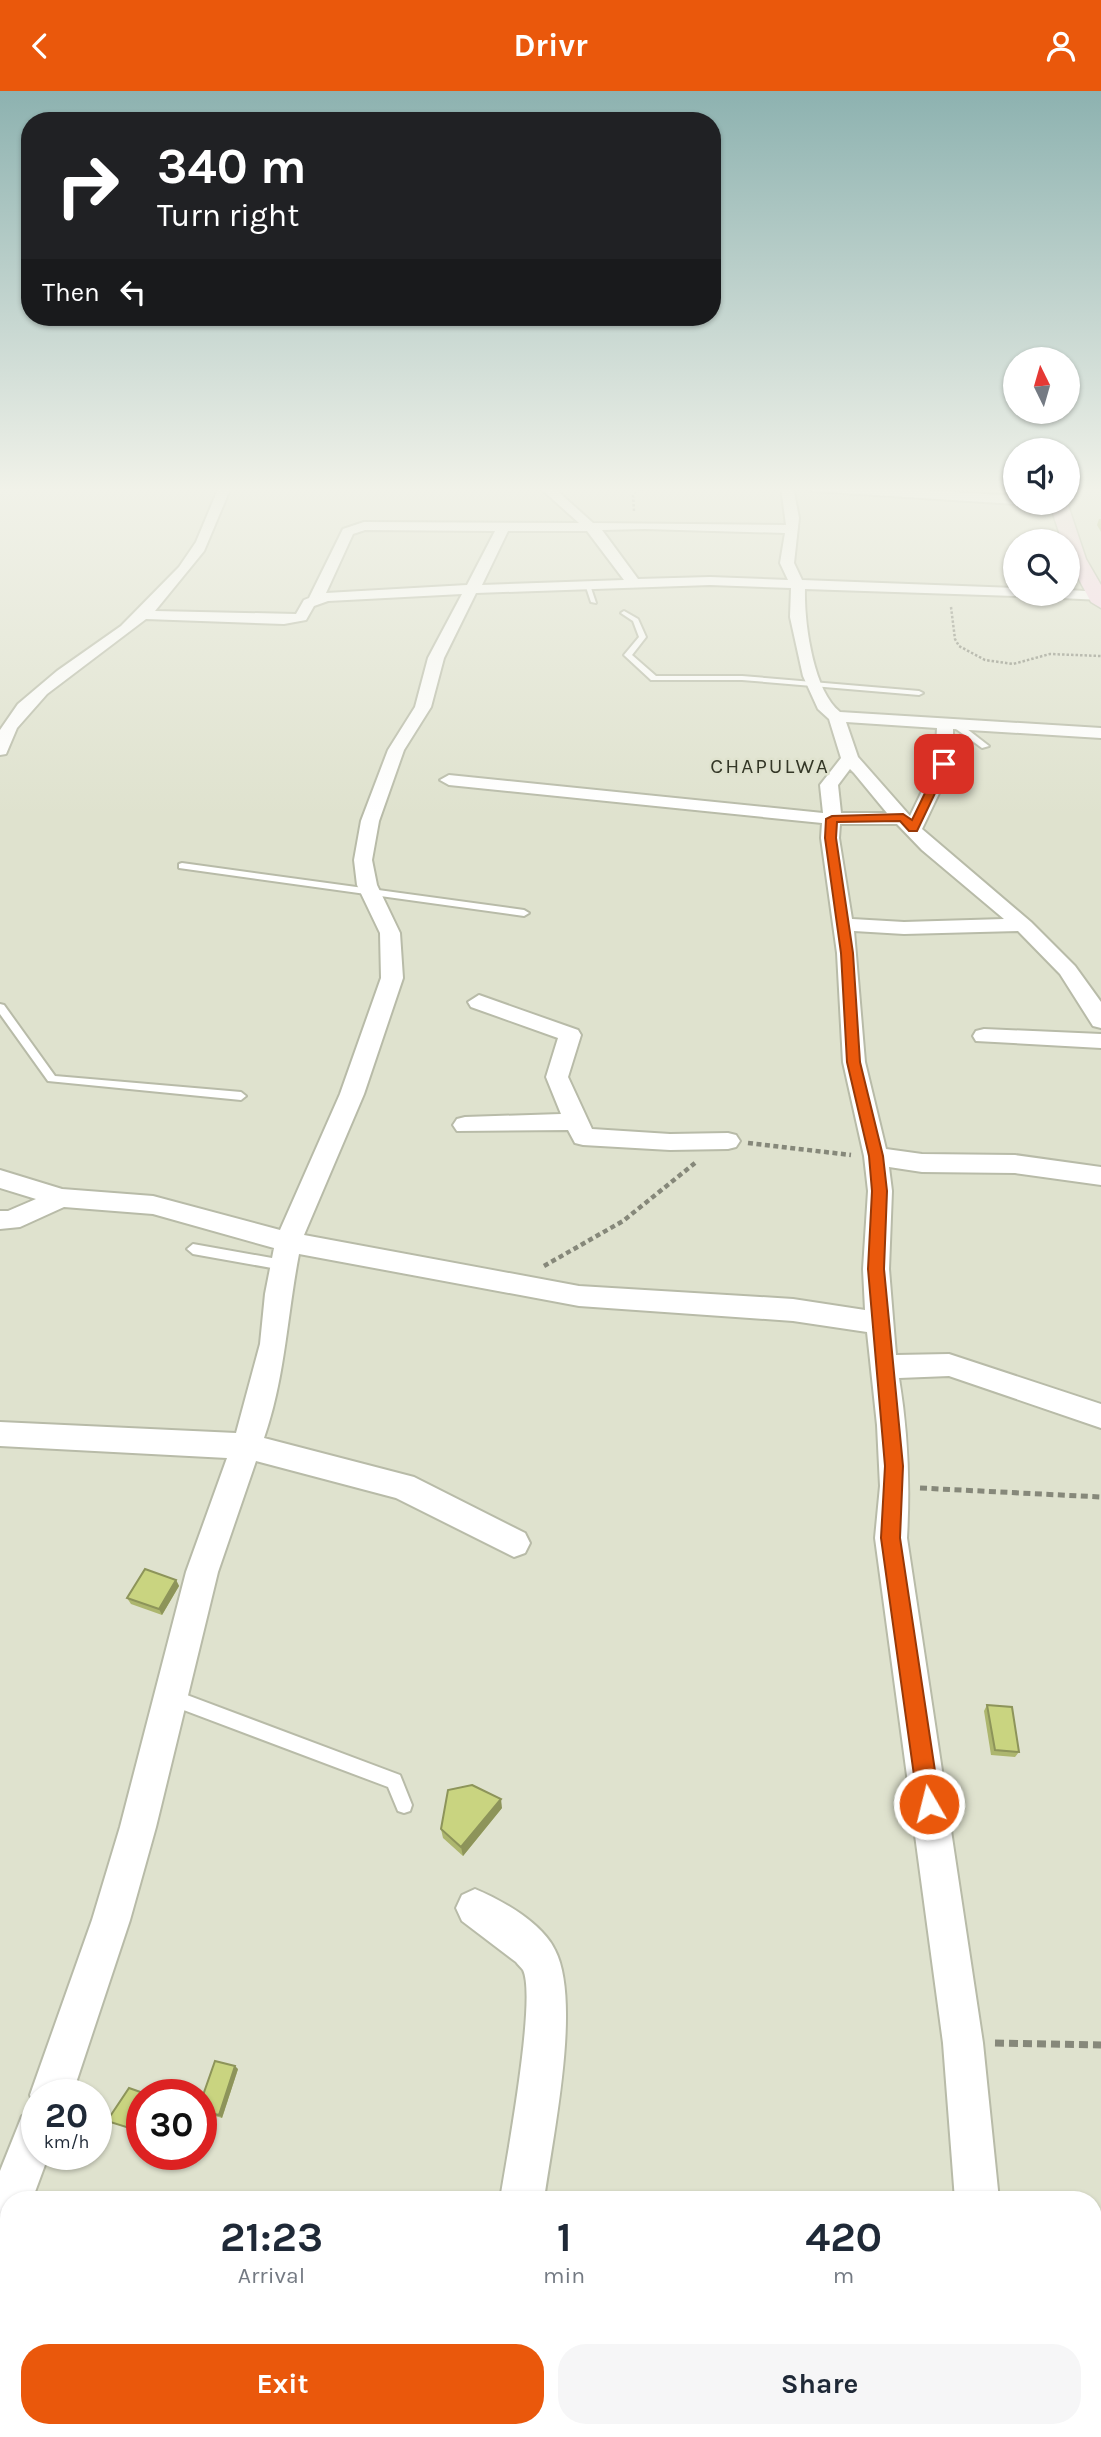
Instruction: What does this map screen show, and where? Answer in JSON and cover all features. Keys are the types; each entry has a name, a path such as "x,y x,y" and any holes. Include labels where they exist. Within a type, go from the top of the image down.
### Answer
{"street":[{"path":"0,750 11,721 26,702 102,650 142,615 157,596"},
{"path":"142,615 284,620 301,617 309,603 316,599 355,596"},
{"path":"56,2079 115,1907 202,1572 246,1446 274,1344 285,1254 352,1094 392,978 390,933 370,892 363,860 370,821 396,750 423,707 440,650 467,596"},
{"path":"798,596 797,617 815,685 826,709 836,717 850,758 908,823 1061,962 1080,986 1101,1021"},
{"path":"1082,596 1100,598"},
{"path":"836,717 1101,733"},
{"path":"908,823 944,764 950,723"},
{"path":"850,758 829,785 832,819 830,838 844,924 853,1062 876,1156 880,1191 876,1269 883,1367 892,1425 895,1486 891,1538 963,2043 976,2191"},
{"path":"449,780 832,819 908,823"},
{"path":"844,924 904,927 1020,925"},
{"path":"479,1002 570,1035 557,1077 583,1137 670,1142 728,1141"},
{"path":"984,1036 1101,1041"},
{"path":"466,1125 576,1122"},
{"path":"876,1156 922,1163 1015,1164 1101,1176"},
{"path":"0,1179 62,1198 153,1205 285,1254 508,1283 579,1296 793,1310 880,1323"},
{"path":"0,1220 11,1220 62,1198"},
{"path":"883,1367 949,1365 1101,1416"},
{"path":"0,1434 246,1446 403,1486 514,1543"},
{"path":"475,1908 532,1951 541,1963 545,1977 544,2030 523,2191"},
{"path":"13,2191 21,2170"}],"lane":[{"path":"592,596 594,602"},
{"path":"624,613 636,620 643,637 628,655 654,678 742,678 919,693"},
{"path":"950,723 985,746"},
{"path":"182,866 524,913"},
{"path":"0,1007 52,1079 241,1096"},
{"path":"193,1249 285,1254"},
{"path":"170,1697 394,1781 404,1805"}],"path":[{"path":"949,596 955,639 965,652 976,657 1013,664 1050,653 1101,656"},
{"path":"508,1283 588,1244 645,1207 712,1147 728,1141 821,1153 876,1156"},
{"path":"895,1486 1101,1497"},
{"path":"963,2043 1101,2045"}],"building":[{"path":"145,1569 176,1580 159,1609 127,1598"},
{"path":"987,1705 1012,1707 1019,1752 995,1750"},
{"path":"472,1785 501,1799 461,1847 441,1829 448,1790"},
{"path":"215,2061 235,2066 219,2115 217,2079 209,2079"},
{"path":"126,2092 126,2127 112,2123 112,2114"}],"district":[{"name":"CHAPULWA","path":"770,766"}],"route":[{"path":"929,1804 891,1538 895,1486 892,1425 883,1367 876,1269 880,1191 876,1156 853,1062 847,953 830,838 832,819 903,818 913,829 944,764"}]}
